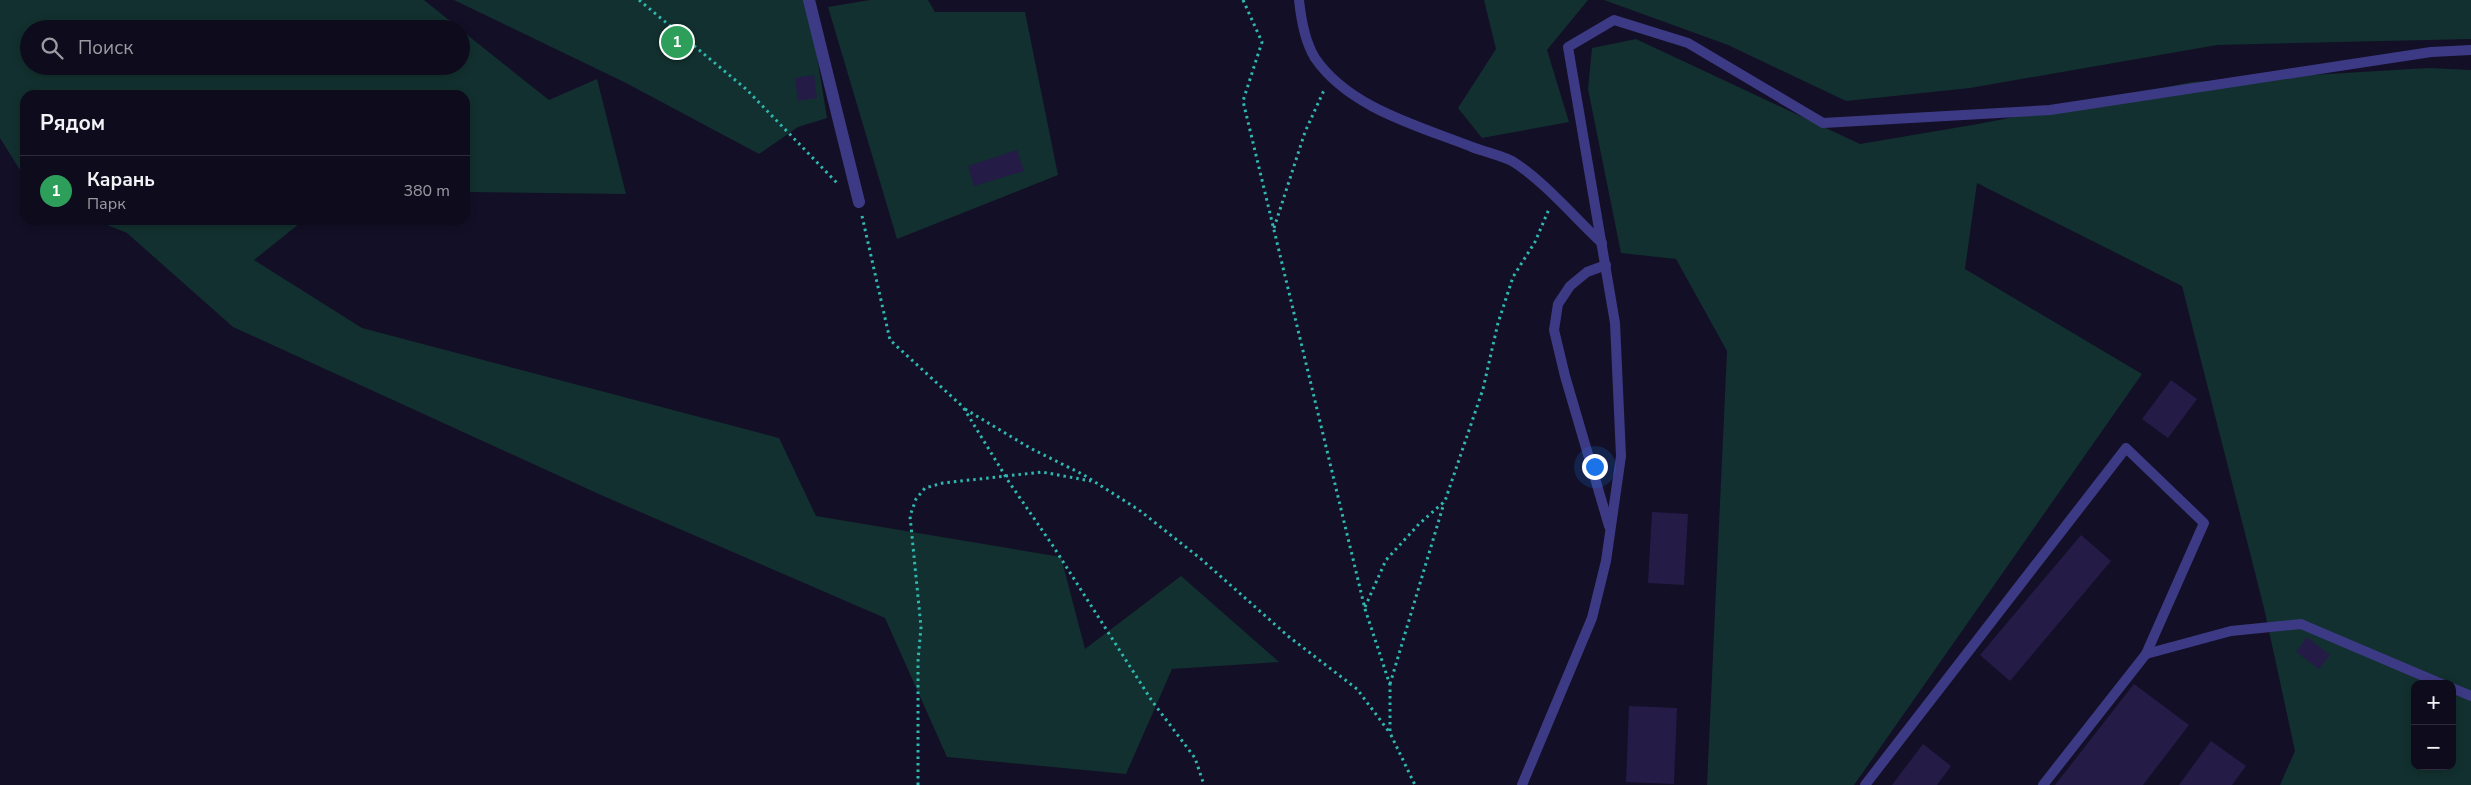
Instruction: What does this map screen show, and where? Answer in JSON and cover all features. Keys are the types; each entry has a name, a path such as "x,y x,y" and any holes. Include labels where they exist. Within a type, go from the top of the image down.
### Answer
{"street":[{"path":"809,0 859,202"}],"lane":[{"path":"1299,0 1301,20 1314,57 1330,76 1363,101 1410,122 1510,160 1532,175 1602,243"},
{"path":"1522,785 1592,618 1606,561 1621,456 1615,323 1568,47 1614,20 1688,43 1823,123 2050,110 2430,52 2471,50"},
{"path":"1606,265 1587,272 1570,286 1558,304 1554,330 1565,376 1611,530"},
{"path":"1866,785 2126,448 2204,523 2146,654 2043,785"},
{"path":"2146,654 2231,631 2301,624 2433,680"},
{"path":"2456,690 2471,696"}],"path":[{"path":"639,0 746,89 839,185"},
{"path":"1243,0 1262,42 1243,101 1364,608 1390,685"},
{"path":"1274,230 1306,132 1330,76"},
{"path":"1390,733 1390,685 1445,501 1483,389 1498,323 1513,277 1535,242 1554,197"},
{"path":"859,202 890,340 963,408 1030,448 1094,482 1138,510 1178,540 1288,636 1357,689 1390,733 1415,785"},
{"path":"963,408 1152,701 1195,758 1204,785"},
{"path":"918,785 918,661 921,627 910,516 916,499 925,488 943,484 1042,472 1094,482"},
{"path":"1364,608 1386,560 1419,524 1445,501"}],"green space":[{"path":"0,0 424,0 449,20 20,20 20,75 470,75 470,37 549,100 597,79 626,194 470,192 470,90 20,90 20,170 0,138"},
{"path":"454,0 808,0 827,118 798,127 759,154 626,83"},
{"path":"870,0 928,0 935,12 1025,12 1058,175 897,239 828,7"},
{"path":"1484,0 1588,0 1547,50 1569,122 1482,138 1458,108 1496,49"},
{"path":"1604,0 2471,0 2471,39 2217,45 1970,88 1846,101 1728,45"},
{"path":"1636,39 1860,144 1978,124 2192,82 2428,68 2471,70 2471,785 2280,785 2295,751 2264,608 2182,286 1977,183 1965,269 2142,374 1854,785 1707,785 1727,351 1676,259 1621,253 1588,89 1592,48"},
{"path":"107,225 298,225 254,260 362,328 779,438 816,516 1061,557 1085,649 1181,576 1279,662 1172,669 1126,774 947,757 885,618 601,495 233,327 127,233"}],"building":[{"path":"814,75 817,98 798,101 795,78"},
{"path":"1017,150 1024,171 974,186 968,166"},
{"path":"2171,380 2197,399 2168,438 2142,419"},
{"path":"1652,512 1688,514 1684,585 1648,583"},
{"path":"2081,535 2111,561 2010,681 1980,655"},
{"path":"2307,637 2330,655 2319,669 2296,652"},
{"path":"2134,684 2189,725 2143,785 2055,785"},
{"path":"1629,706 1677,708 1674,784 1626,782"},
{"path":"2211,741 2246,766 2232,785 2179,785"},
{"path":"1923,744 1951,766 1937,785 1892,785"}],"place":[{"name":"Карань","path":"677,42"}]}
